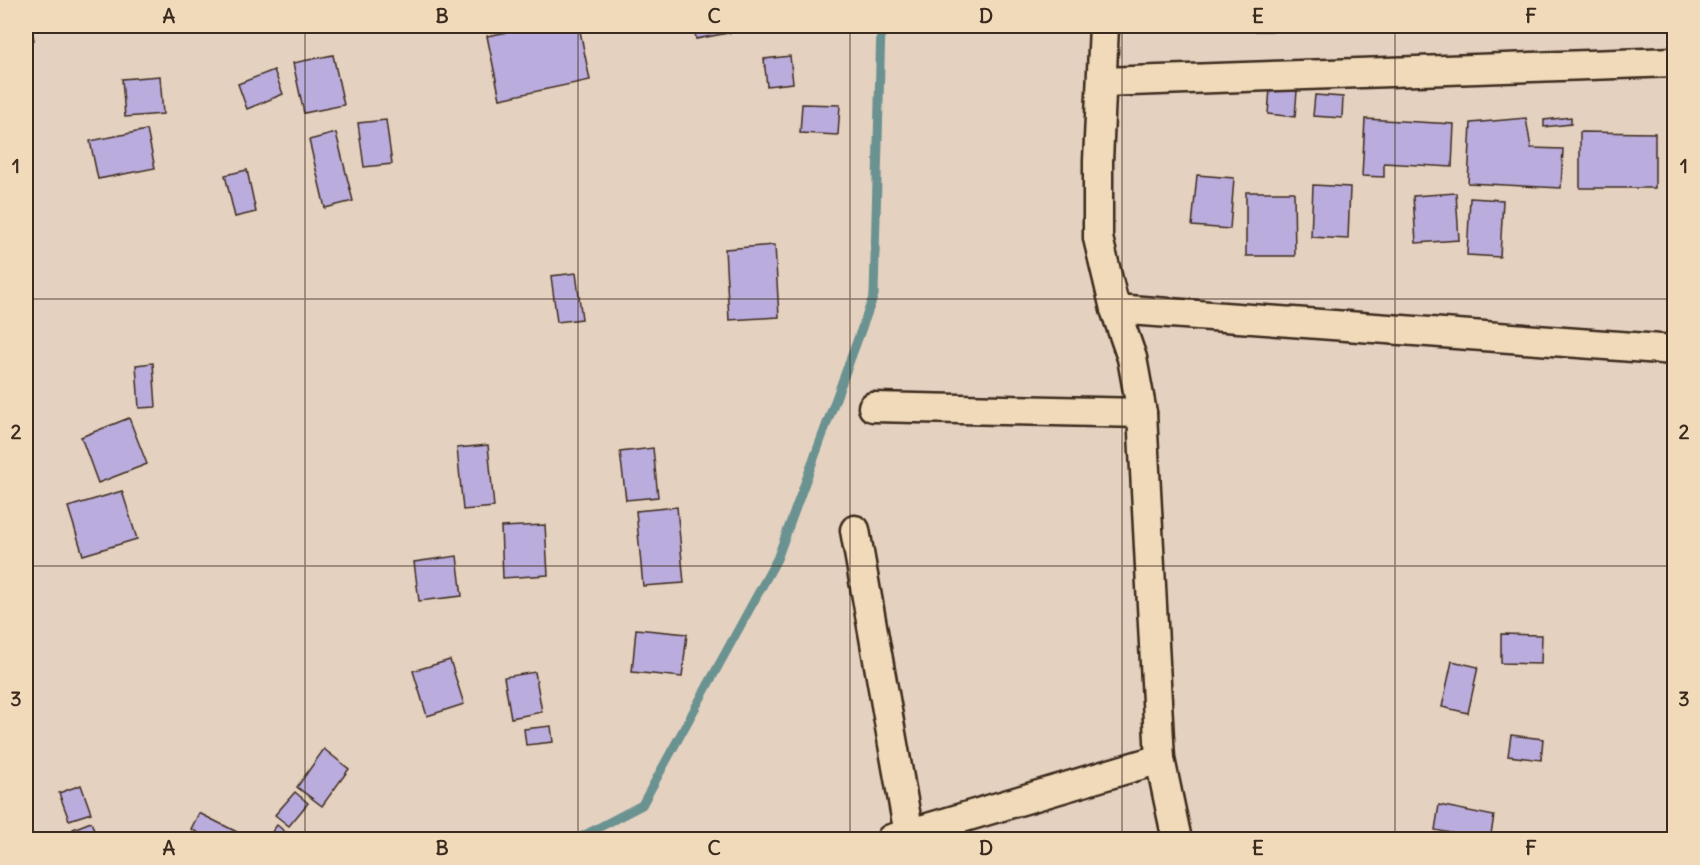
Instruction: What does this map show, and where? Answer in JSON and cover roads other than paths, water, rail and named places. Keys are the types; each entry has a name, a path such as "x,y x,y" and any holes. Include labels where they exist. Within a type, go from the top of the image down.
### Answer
{"street":[{"path":"1104,26 1098,238 1116,309 1132,358 1142,413 1160,759 1177,840"},
{"path":"1102,82 1674,62"},
{"path":"1116,309 1674,350"},
{"path":"873,407 1142,413"},
{"path":"855,530 903,838 1160,759"}],"waterway":[{"path":"575,840 642,805 777,559 874,295 881,26"}]}
